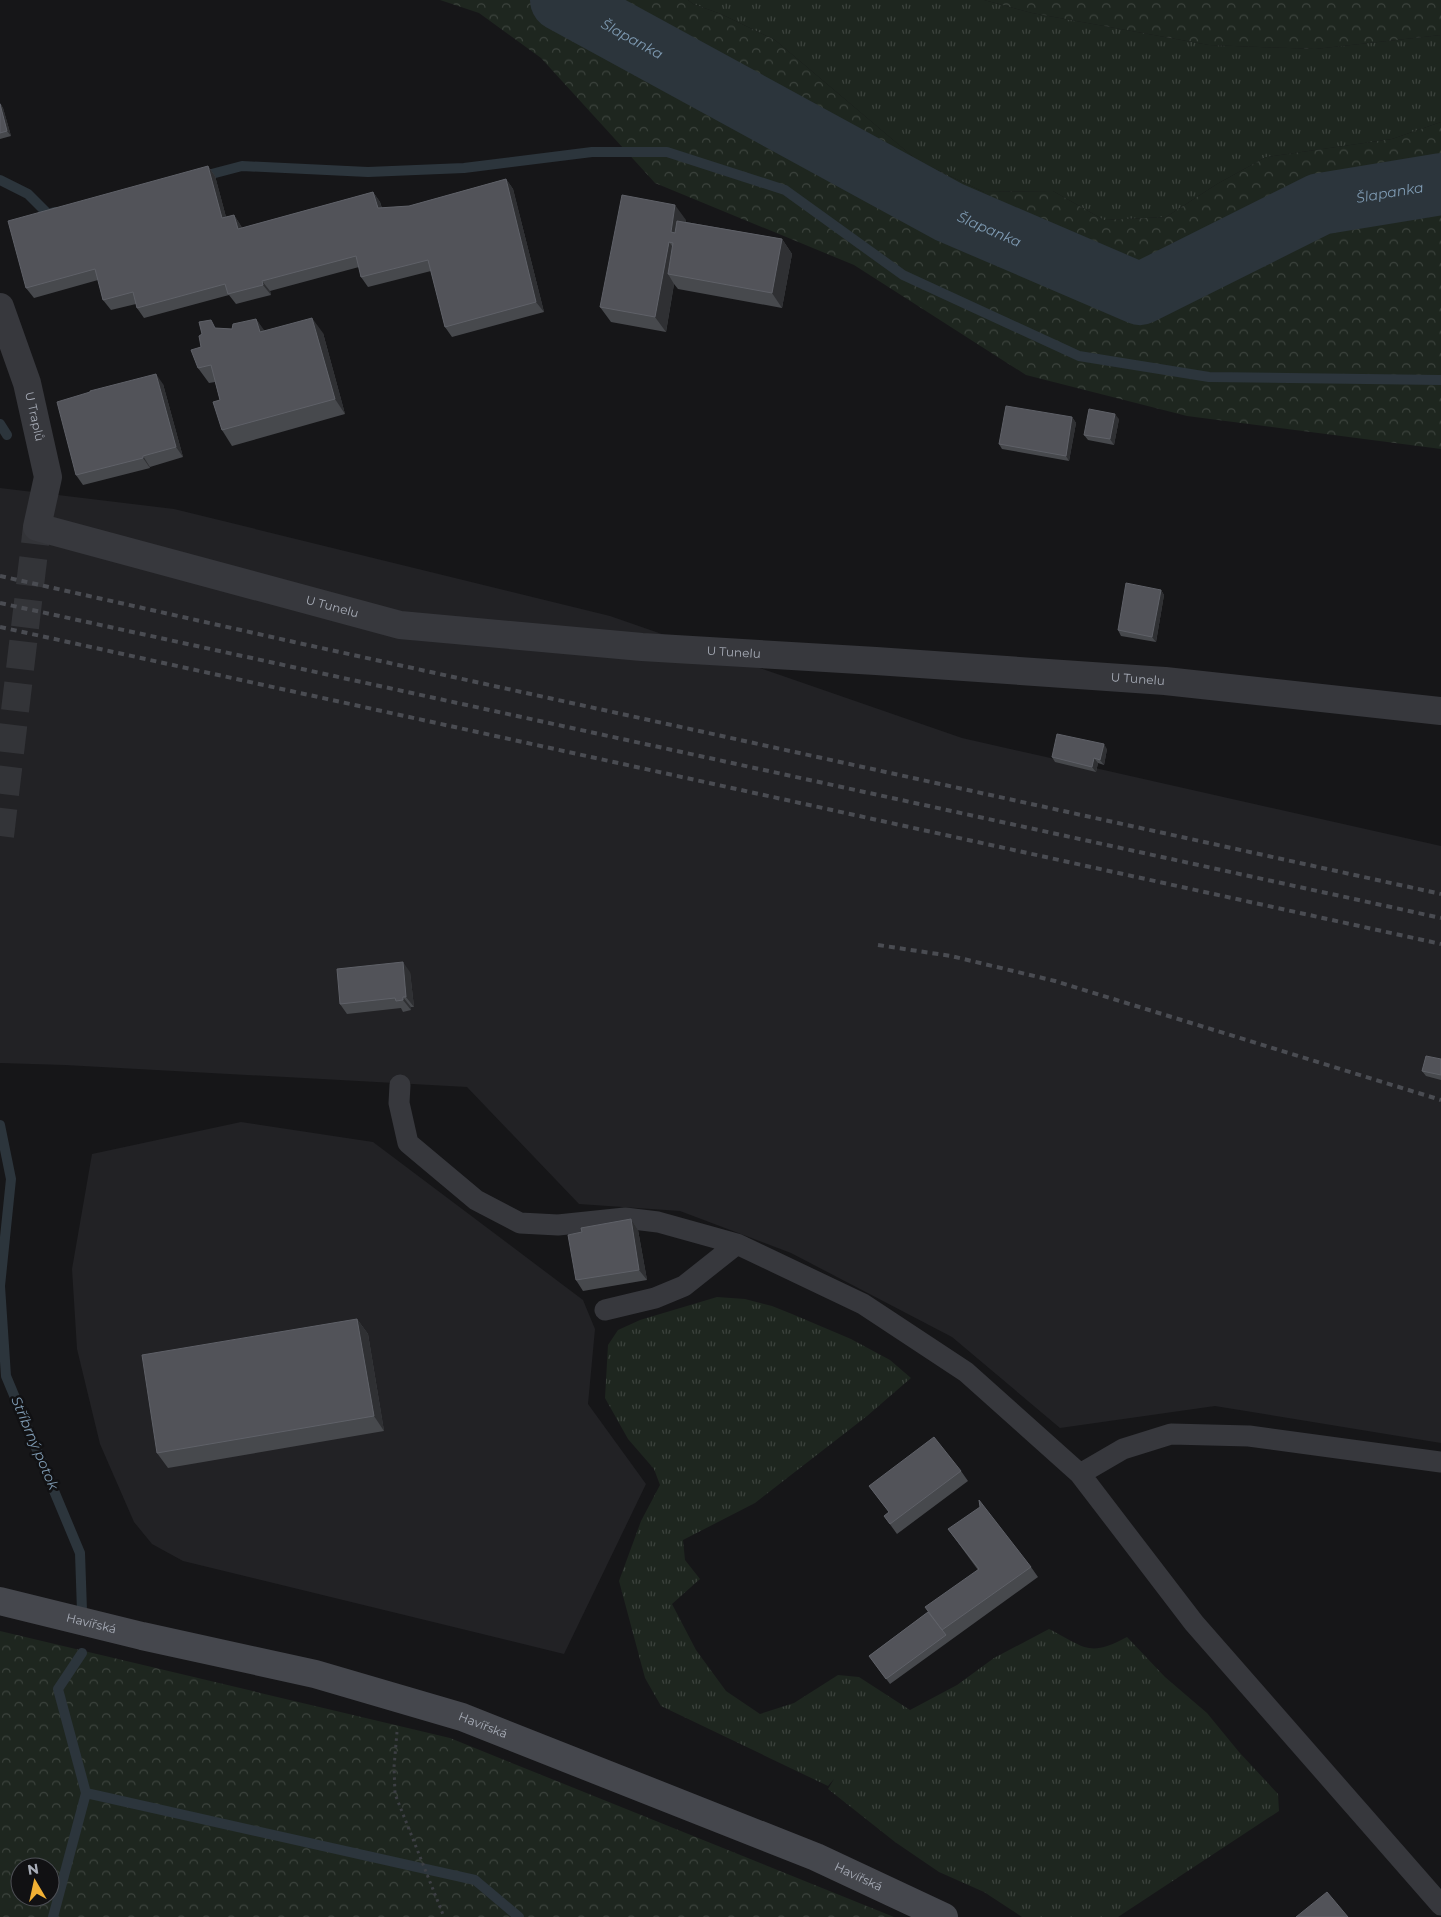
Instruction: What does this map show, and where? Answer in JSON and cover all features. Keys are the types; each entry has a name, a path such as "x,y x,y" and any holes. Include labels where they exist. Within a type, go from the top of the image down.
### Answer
{"street":[{"name":"U Traplů","path":"0,308 26,383 48,477 37,527"},
{"name":"U Tunelu","path":"37,527 400,625 642,647 1165,681 1441,710"},
{"name":"Havířská","path":"0,1601 142,1636 316,1674 462,1717 807,1854 944,1917"}],"lane":[{"path":"400,1085 399,1103 408,1143 476,1200 520,1223 558,1225 625,1218 658,1222 737,1244 863,1304 966,1372 1080,1474 1194,1623 1441,1904"},
{"path":"605,1310 655,1298 684,1286 737,1244"},
{"path":"1080,1474 1123,1448 1171,1434 1249,1436 1441,1462"}],"path":[{"path":"399,1698 394,1767 395,1794 444,1917"}],"shaded area":[{"path":"0,488 174,509 610,616 962,738 1441,846 1441,1443 1215,1406 1060,1428 952,1337 791,1253 680,1211 579,1204 467,1087 0,1063"},
{"path":"241,1122 373,1142 583,1300 595,1329 588,1404 646,1484 564,1654 183,1561 152,1544 134,1522 100,1444 77,1349 72,1269 92,1154"}],"green space":[{"path":"440,0 688,0 693,4 721,14 775,40 918,161 984,192 1053,191 1104,220 1166,217 1217,184 1266,157 1392,139 1441,122 1441,449 1187,416 1026,375 854,265 655,183 541,58 479,13"},
{"path":"688,0 984,0 1032,13 1209,45 1315,49 1441,35 1441,122 1392,139 1266,157 1217,184 1166,217 1104,220 1053,191 984,192 918,161 775,40 721,14 693,4"},
{"path":"984,0 1441,0 1441,35 1315,49 1209,45 1032,13"},
{"path":"717,1297 745,1299 772,1306 792,1314 851,1339 890,1360 911,1378 867,1416 755,1503 683,1540 685,1560 700,1579 672,1604 696,1650 726,1691 760,1714 794,1703 838,1675 859,1677 910,1710 957,1685 994,1658 1049,1629 1087,1648 1103,1647 1127,1637 1165,1677 1207,1713 1239,1752 1278,1794 1279,1811 1118,1917 1022,1917 984,1892 939,1872 895,1842 828,1789 834,1779 828,1786 661,1706 645,1678 619,1581 641,1521 660,1485 654,1469 628,1439 605,1398 608,1345 618,1330 640,1320"},
{"path":"0,1631 450,1738 894,1917 0,1917"}],"building":[{"path":"0,104 7,131 0,133"},
{"path":"208,166 222,218 234,215 238,229 373,192 378,208 409,206 506,179 536,302 445,327 428,260 361,277 356,256 262,281 263,285 228,294 225,284 137,308 133,292 103,300 95,269 26,288 8,221"},
{"path":"622,195 675,205 671,232 675,233 677,221 782,239 772,293 668,274 673,243 669,242 655,317 600,307"},
{"path":"312,318 335,399 222,430 213,402 220,400 211,365 198,368 191,350 201,347 199,336 202,334 199,322 211,320 215,328 232,329 233,324 256,319 260,332"},
{"path":"156,374 176,447 143,456 143,458 76,475 57,402 90,391"},
{"path":"1006,406 1072,417 1066,456 999,444"},
{"path":"1089,409 1115,414 1110,439 1084,435"},
{"path":"1126,583 1161,590 1152,637 1118,630"},
{"path":"1057,734 1104,744 1100,760 1094,758 1092,767 1052,757"},
{"path":"403,962 406,997 403,997 403,1000 396,1001 395,998 340,1004 337,969"},
{"path":"1426,1056 1441,1059 1441,1075 1422,1071"},
{"path":"631,1219 639,1270 576,1280 568,1235 582,1232 581,1228"},
{"path":"357,1319 374,1416 157,1453 142,1355"},
{"path":"934,1437 961,1471 890,1524 884,1516 889,1512 869,1486"},
{"path":"979,1500 1031,1567 942,1630 925,1607 979,1569 948,1529 980,1507"},
{"path":"928,1612 946,1635 886,1679 869,1656"},
{"path":"1327,1892 1348,1917 1296,1917"}],"waterway":[{"name":"Šlapanka","path":"561,0 949,212 1140,294 1320,204 1441,184"},
{"path":"200,177 242,166 368,172 464,168 592,152 667,152 785,190 903,275 1079,356 1209,377 1441,380"},
{"path":"0,180 28,194 48,214 55,212"},
{"name":"Stříbrný potok","path":"0,424 7,435"},
{"name":"Stříbrný potok","path":"0,1125 11,1179 0,1286 6,1376 80,1553 82,1611"},
{"name":"Stříbrný potok","path":"53,1917 86,1793 58,1689 82,1653"},
{"path":"86,1793 475,1880 519,1917"}],"tunnel":[{"path":"0,836 37,527"}],"railway":[{"path":"0,576 1441,894"},
{"path":"0,603 1441,918"},
{"path":"0,627 1441,944"},
{"path":"878,945 951,956 1055,981 1441,1100"}]}
